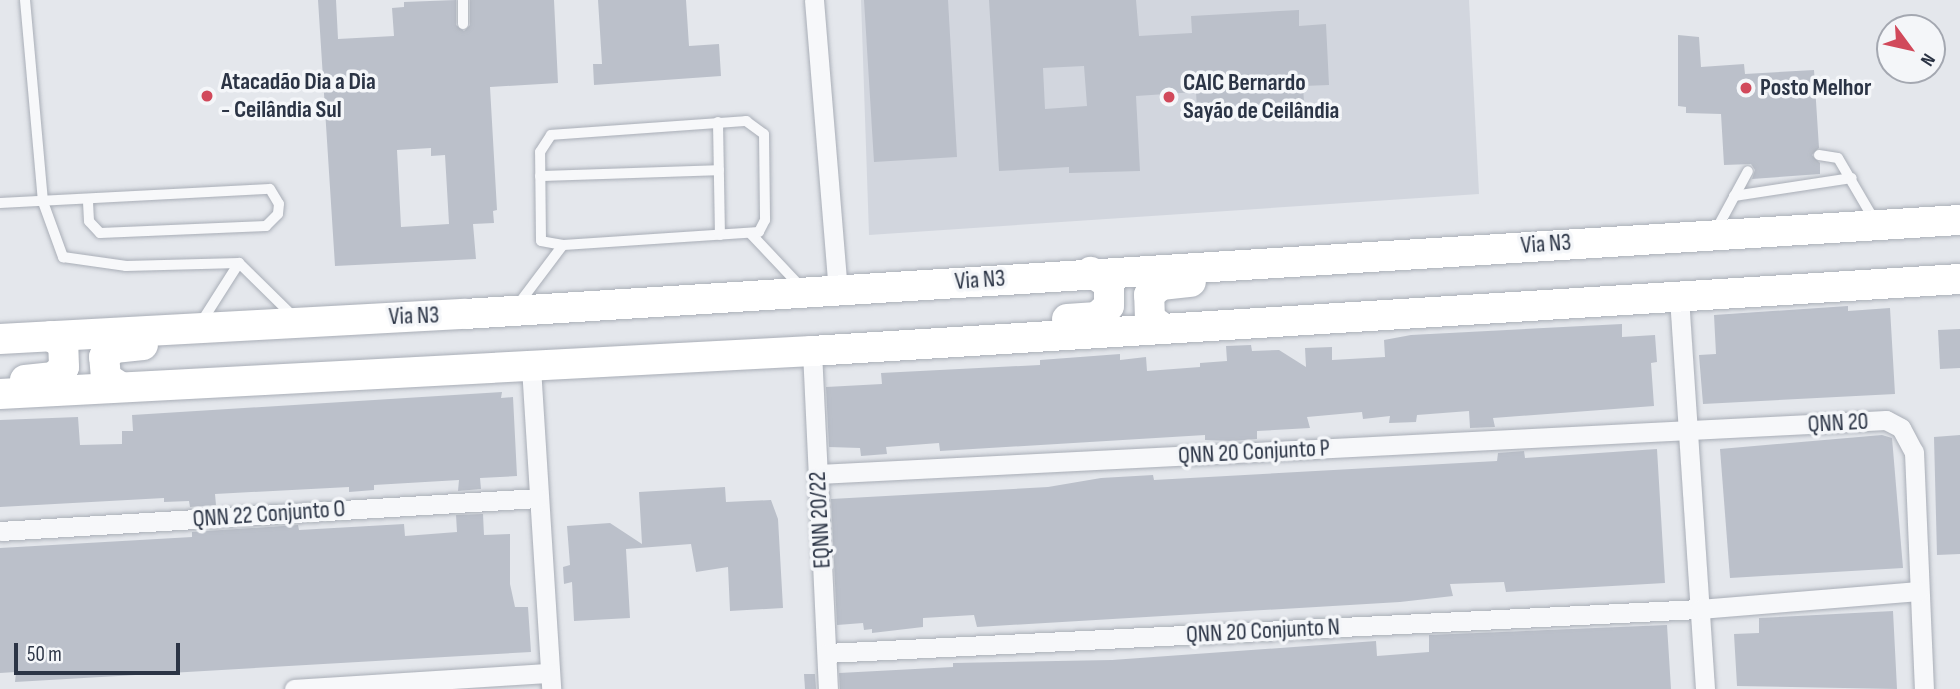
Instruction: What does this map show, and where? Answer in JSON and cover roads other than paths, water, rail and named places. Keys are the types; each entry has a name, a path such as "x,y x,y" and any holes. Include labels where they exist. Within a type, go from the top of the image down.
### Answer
{"main road":[{"name":"Via N3","path":"0,339 513,311 1091,272 1960,220"},
{"path":"1163,328 1147,311 1149,295 1161,285 1316,277 1402,254"},
{"path":"1722,294 1836,272 1960,266"},
{"path":"825,349 936,327 1097,317 1109,306 1112,291 1104,278 1091,272"},
{"path":"0,394 531,367 1960,279"},
{"path":"119,386 102,371 104,357 114,348 263,340 358,318"},
{"path":"0,382 46,379 60,373 66,352 50,336"}],"street":[{"path":"814,0 838,291"},
{"path":"1679,297 1690,431 1705,689"},
{"name":"EQNN 20/22","path":"825,349 818,474 828,689"},
{"path":"293,689 551,681 531,367"},
{"name":"QNN 20","path":"1690,431 1886,420 1901,428 1914,452 1924,689"},
{"name":"QNN 20 Conjunto P","path":"818,474 1690,431"},
{"name":"QNN 22 Conjunto O","path":"0,531 538,498"},
{"path":"1700,609 1918,592"},
{"name":"QNN 20 Conjunto N","path":"827,653 1700,609"}],"lane":[{"path":"25,0 43,202 58,251 73,261 126,266 239,263 299,321"},
{"path":"463,0 463,24"},
{"path":"746,121 764,134 765,220 762,228 751,234 563,245 550,245 538,236 544,143 562,131 718,122 746,121"},
{"path":"718,122 720,235"},
{"path":"1819,155 1838,158 1853,178 1876,223"},
{"path":"540,176 719,170"},
{"path":"1714,233 1748,171"},
{"path":"1734,195 1853,178"},
{"path":"0,203 270,189 279,204 278,214 266,226 100,233 89,221 88,200"},
{"path":"751,234 806,293"},
{"path":"513,311 563,245"},
{"path":"197,327 239,263"}],"place":[{"name":"Posto Melhor","path":"1746,88"},
{"name":"Atacadão Dia a Dia - Ceilândia Sul","path":"207,96"},
{"name":"CAIC Bernardo Sayão de Ceilândia","path":"1169,97"}]}
